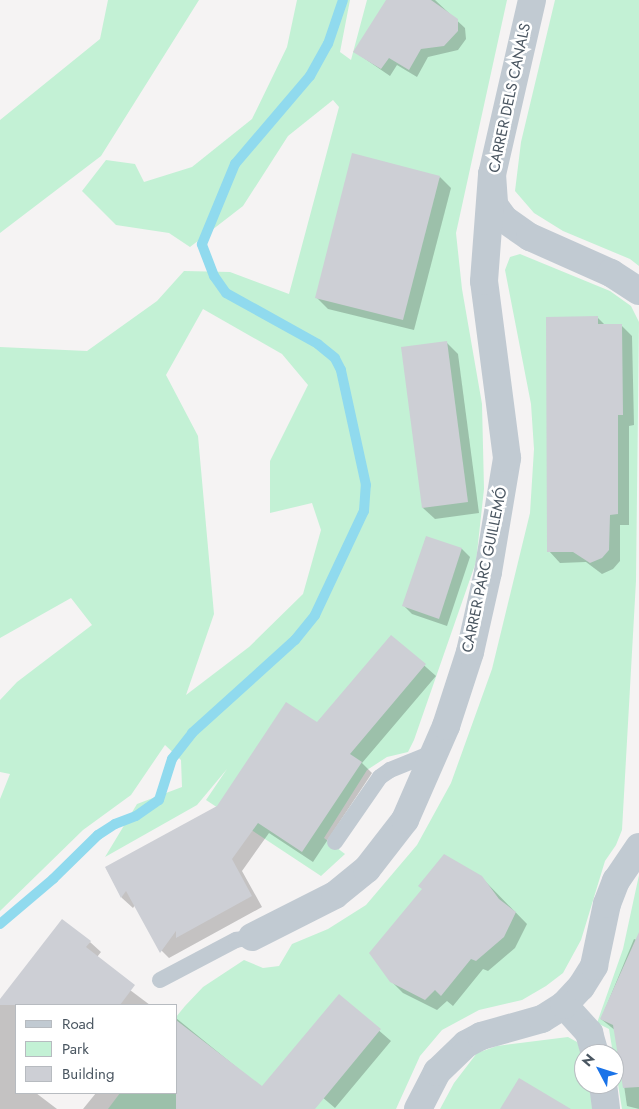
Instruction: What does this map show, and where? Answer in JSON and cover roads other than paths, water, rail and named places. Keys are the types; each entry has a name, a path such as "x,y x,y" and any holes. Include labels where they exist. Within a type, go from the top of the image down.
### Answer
{"street":[{"name":"CARRER DELS CANALS","path":"532,0 492,174 494,205 504,219 530,237 611,273 639,292"},
{"name":"CARRER PARC GUILLEMÓ","path":"252,937 335,895 367,868 405,820 437,745 470,652 488,572 508,458 484,281 492,174"},
{"path":"418,1109 437,1072 466,1044 481,1036 542,1019 564,1005 594,966 607,904 616,881 639,847"},
{"path":"564,1005 588,1033 592,1044"},
{"path":"604,1094 606,1109"}],"lane":[{"path":"336,842 380,777 390,770 425,756 437,745"},
{"path":"160,980 236,940 252,937"}],"waterway":[{"path":"0,924 53,879 98,835 115,824 136,816 159,800 172,759 192,733 295,640 315,615 364,511 366,485 341,370 335,358 318,344 226,293 214,276 202,244 235,164 310,76 328,44 343,0"}]}
